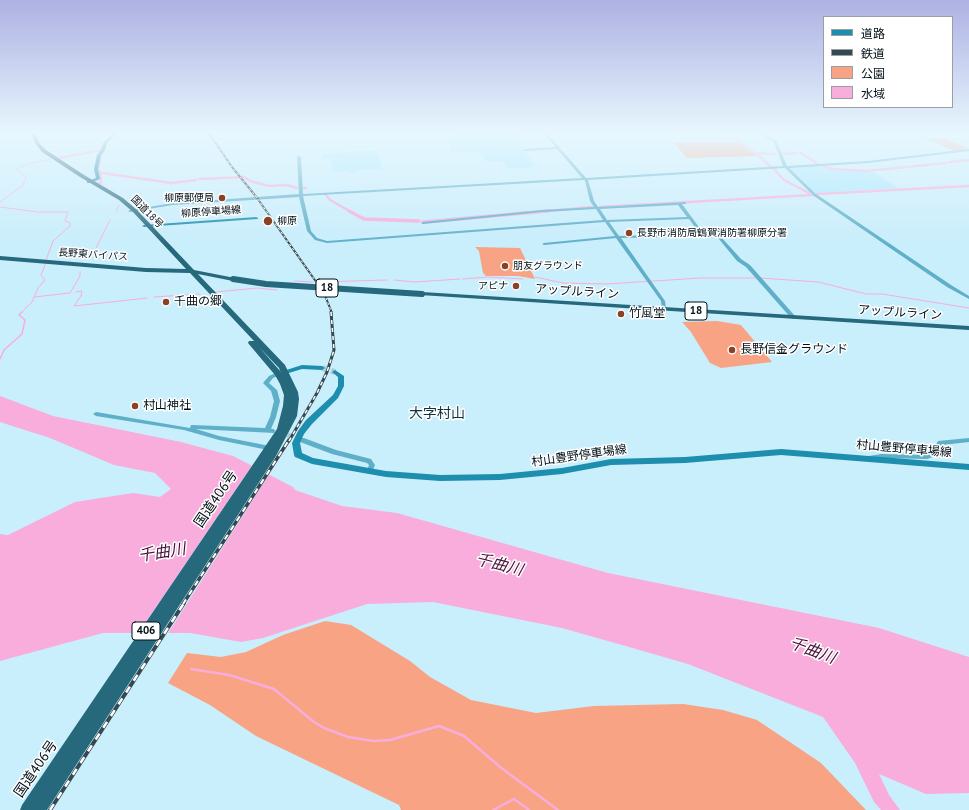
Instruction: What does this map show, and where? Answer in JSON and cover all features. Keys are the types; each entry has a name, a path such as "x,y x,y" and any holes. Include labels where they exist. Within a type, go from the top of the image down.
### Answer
{"highway":[{"name":"国道18号","path":"73,170 117,199 132,211 188,270"},
{"name":"国道18号","path":"146,226 175,254 188,270"},
{"path":"175,254 211,274"},
{"name":"長野東バイパス","path":"0,258 146,270 188,270"},
{"name":"アップルライン","path":"188,270 266,284 969,328"},
{"name":"国道406号","path":"27,810 269,452 287,431 295,407 294,392 281,372 200,280 188,270"},
{"name":"国道406号","path":"188,270 281,372"},
{"path":"200,280 203,276 211,274"},
{"name":"国道406号","path":"39,810 269,452"}],"main road":[{"path":"91,182 98,179 96,170"},
{"name":"柳原停車場線","path":"146,226 256,218"},
{"path":"281,372 302,367 322,368"},
{"name":"村山豊野停車場線","path":"335,372 341,376 341,386 336,396 309,422 301,432 296,443 296,449 302,458 312,461 386,474 431,478 538,474 611,462 685,460 781,452 969,467"}],"street":[{"path":"300,170 300,195 309,231 316,239 327,242 606,221 690,218"},
{"path":"578,170 589,185 592,201 663,301 664,309"},
{"path":"132,211 173,204 300,195 722,170"},
{"path":"789,170 815,195 969,298"},
{"path":"679,203 703,235"},
{"path":"423,223 597,208 686,203"},
{"path":"544,244 618,237 716,235 793,317"},
{"path":"184,428 188,426 270,431 275,418 276,396 270,386 266,383 271,377 281,372"},
{"path":"96,414 184,428 269,452"},
{"path":"302,440 334,452 369,461 372,465 370,470"},
{"path":"866,458 880,456 928,457 934,454 940,443 969,440"}],"shaded area":[{"path":"332,170 362,170 352,173 348,171 333,172"},
{"path":"790,170 873,172 898,188 816,193"}],"green space":[{"name":"朋友グラウンド","path":"475,247 520,248 535,279 518,276 486,276 483,273 479,251"},
{"name":"長野信金グラウンド","path":"717,321 741,325 772,362 721,368 710,363 691,332 682,322"},
{"path":"325,621 351,625 410,661 430,677 471,700 536,713 594,706 683,704 723,710 757,720 821,763 866,810 401,810 399,805 256,736 210,705 168,683 187,653 221,657 246,652 283,635"}],"water":[{"name":"千曲川","path":"0,396 53,416 181,442 233,456 293,487 295,490 342,506 397,513 608,573 879,628 969,657 969,793 926,794 879,774 889,795 900,810 881,810 874,802 855,763 823,717 688,664 562,628 433,602 367,604 263,638 241,642 190,633 103,633 0,661 0,534 8,535 75,502 133,493 160,497 171,489 155,473 114,465 50,438 0,422"}],"pier":[{"path":"253,464 270,473 167,635 137,635"}],"waterway":[{"path":"0,202 22,186 25,181 26,177 18,170"},
{"path":"98,170 101,173"},
{"path":"775,170 784,180 809,193"},
{"path":"846,170 878,170"},
{"path":"99,172 101,178 100,183"},
{"path":"103,173 171,183 196,180"},
{"path":"199,179 244,177 250,181 269,186 287,185 297,188"},
{"path":"817,194 969,186"},
{"path":"326,195 330,200 351,212"},
{"path":"600,207 812,195"},
{"path":"116,211 119,205"},
{"path":"0,207 38,212 68,212 65,221 70,223 70,226 53,241 46,260"},
{"path":"548,211 592,207"},
{"path":"349,211 364,219 419,221"},
{"path":"423,222 548,211"},
{"path":"537,212 548,211"},
{"path":"86,259 95,250 110,220"},
{"path":"34,297 38,288 45,280 41,275 45,265"},
{"path":"34,297 70,293 80,276 80,272"},
{"path":"463,279 487,277 523,279"},
{"path":"535,277 563,283 606,284 701,278 756,278"},
{"path":"760,278 818,282 866,294 882,294 969,308"},
{"path":"394,280 414,282 460,279"},
{"path":"319,282 387,280"},
{"path":"295,281 313,282"},
{"path":"216,292 257,288 277,290"},
{"path":"76,292 82,291 81,296 74,306 147,298"},
{"path":"154,297 200,294"},
{"path":"0,359 4,350 22,334 25,320 19,315 32,302 34,297"},
{"path":"191,669 229,675 274,689 314,722 324,728 348,737 373,741 390,740 439,726 464,736 500,767 558,810"},
{"path":"493,810 514,799 529,810"}],"tunnel":[{"path":"322,368 335,372"},
{"path":"279,433 301,439"}],"railway":[{"path":"234,170 257,197"},
{"path":"257,197 324,293 332,313"},
{"path":"289,441 317,393 327,372 334,350 331,312"},
{"path":"183,604 289,440"},
{"path":"50,810 184,603"}],"place":[{"name":"柳原郵便局","path":"222,198"},
{"name":"柳原","path":"268,221"},
{"name":"長野市消防局鶴賀消防署柳原分署","path":"629,233"},
{"name":"朋友グラウンド","path":"505,266"},
{"name":"アピナ","path":"516,286"},
{"name":"千曲の郷","path":"166,302"},
{"name":"竹風堂","path":"621,314"},
{"name":"長野信金グラウンド","path":"732,350"},
{"name":"村山神社","path":"135,406"}],"district":[{"name":"大字村山","path":"437,414"}]}
